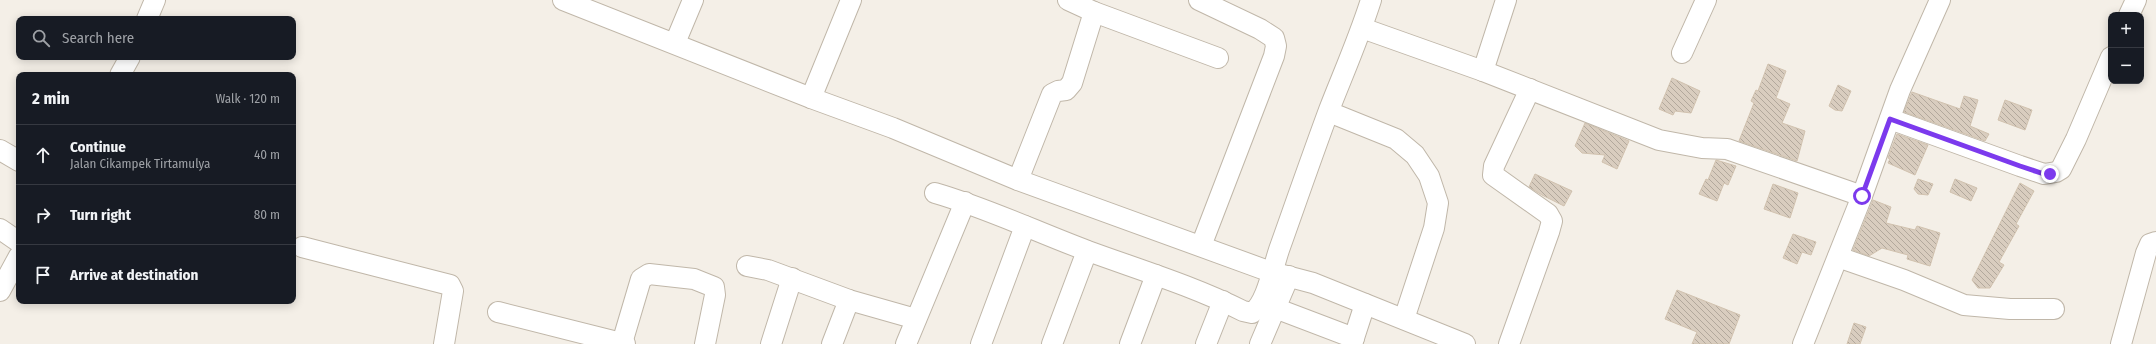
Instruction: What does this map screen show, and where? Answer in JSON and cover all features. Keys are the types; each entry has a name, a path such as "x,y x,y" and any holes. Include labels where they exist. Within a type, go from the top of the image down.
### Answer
{"street":[{"path":"148,16 155,0"},
{"path":"563,0 811,98 893,128 1018,180 1280,274 1313,283 1404,319 1428,337 1465,344"},
{"path":"675,43 693,0"},
{"path":"811,98 852,0"},
{"path":"1068,0 1094,12 1218,58"},
{"path":"1199,0 1260,29 1274,38 1276,46 1274,56 1201,246"},
{"path":"1260,344 1275,308 1280,274 1329,112 1372,0"},
{"path":"1483,71 1506,0"},
{"path":"1682,53 1702,14 1706,0"},
{"path":"1803,344 1862,196 1900,90 1940,0"},
{"path":"2130,12 2136,0"},
{"path":"1018,180 1052,94 1058,91 1066,90 1072,83 1094,12"},
{"path":"1362,28 1483,71 1659,140 1702,148 1727,149 1862,196"},
{"path":"122,72 128,60"},
{"path":"1890,119 2044,174 2056,172 2061,169 2076,139 2108,64"},
{"path":"1509,344 1550,232 1552,221 1548,214 1493,175 1494,166 1530,89"},
{"path":"1329,112 1396,139 1414,155 1429,176 1438,203 1434,228 1404,319"},
{"path":"0,150 16,159"},
{"path":"935,193 965,202 1087,251 1156,275 1223,301 1243,311 1252,313 1258,309 1280,274"},
{"path":"906,344 965,202"},
{"path":"981,344 1025,226"},
{"path":"0,229 16,240"},
{"path":"2121,344 2146,253 2150,244 2156,242"},
{"path":"302,247 450,285 453,291 444,344"},
{"path":"1052,344 1087,251"},
{"path":"1838,257 1904,280 1964,305 2010,309 2054,309"},
{"path":"0,291 16,262"},
{"path":"747,266 792,278 849,300 916,319"},
{"path":"498,312 624,344 637,288 641,278 649,274 694,279 714,287 715,295 705,344"},
{"path":"1130,344 1156,275"},
{"path":"771,344 792,278"},
{"path":"832,344 849,300"},
{"path":"1206,344 1223,301"},
{"path":"1275,308 1353,341 1365,304"}],"building":[{"path":"1768,64 1786,71 1776,98 1790,104 1782,123 1805,131 1797,161 1739,141 1754,103 1751,101 1756,90 1758,91"},
{"path":"1672,78 1700,91 1691,113 1675,111 1673,115 1659,109"},
{"path":"1838,85 1851,91 1842,111 1835,110 1829,106"},
{"path":"1912,92 1960,109 1964,96 1978,100 1970,126 1989,134 1985,141 1904,112"},
{"path":"2005,100 2032,110 2025,130 1998,120"},
{"path":"1585,123 1629,141 1617,169 1602,162 1605,155 1582,153 1575,146"},
{"path":"1897,134 1928,145 1915,175 1888,163 1890,159 1888,158"},
{"path":"1716,160 1736,166 1728,185 1724,183 1717,201 1699,194 1706,179 1708,180"},
{"path":"1535,174 1572,191 1564,206 1529,187"},
{"path":"1918,179 1933,184 1928,195 1918,194 1914,189"},
{"path":"1955,179 1977,188 1971,201 1950,192"},
{"path":"2020,183 2034,191 2016,224 2019,226 1999,262 2004,265 1990,288 1978,288 1972,280"},
{"path":"1773,184 1798,193 1790,218 1764,209"},
{"path":"1873,200 1891,207 1886,223 1915,230 1917,226 1940,233 1930,266 1907,259 1908,255 1882,248 1869,256 1853,250"},
{"path":"1793,234 1816,242 1811,255 1802,252 1797,264 1783,258"},
{"path":"1677,290 1740,315 1729,344 1692,344 1697,332 1665,319"},
{"path":"1854,323 1866,327 1860,344 1847,344"}],"route":[{"path":"1862,196 1890,119 1930,132 2020,166 2044,174 2050,174"}]}
